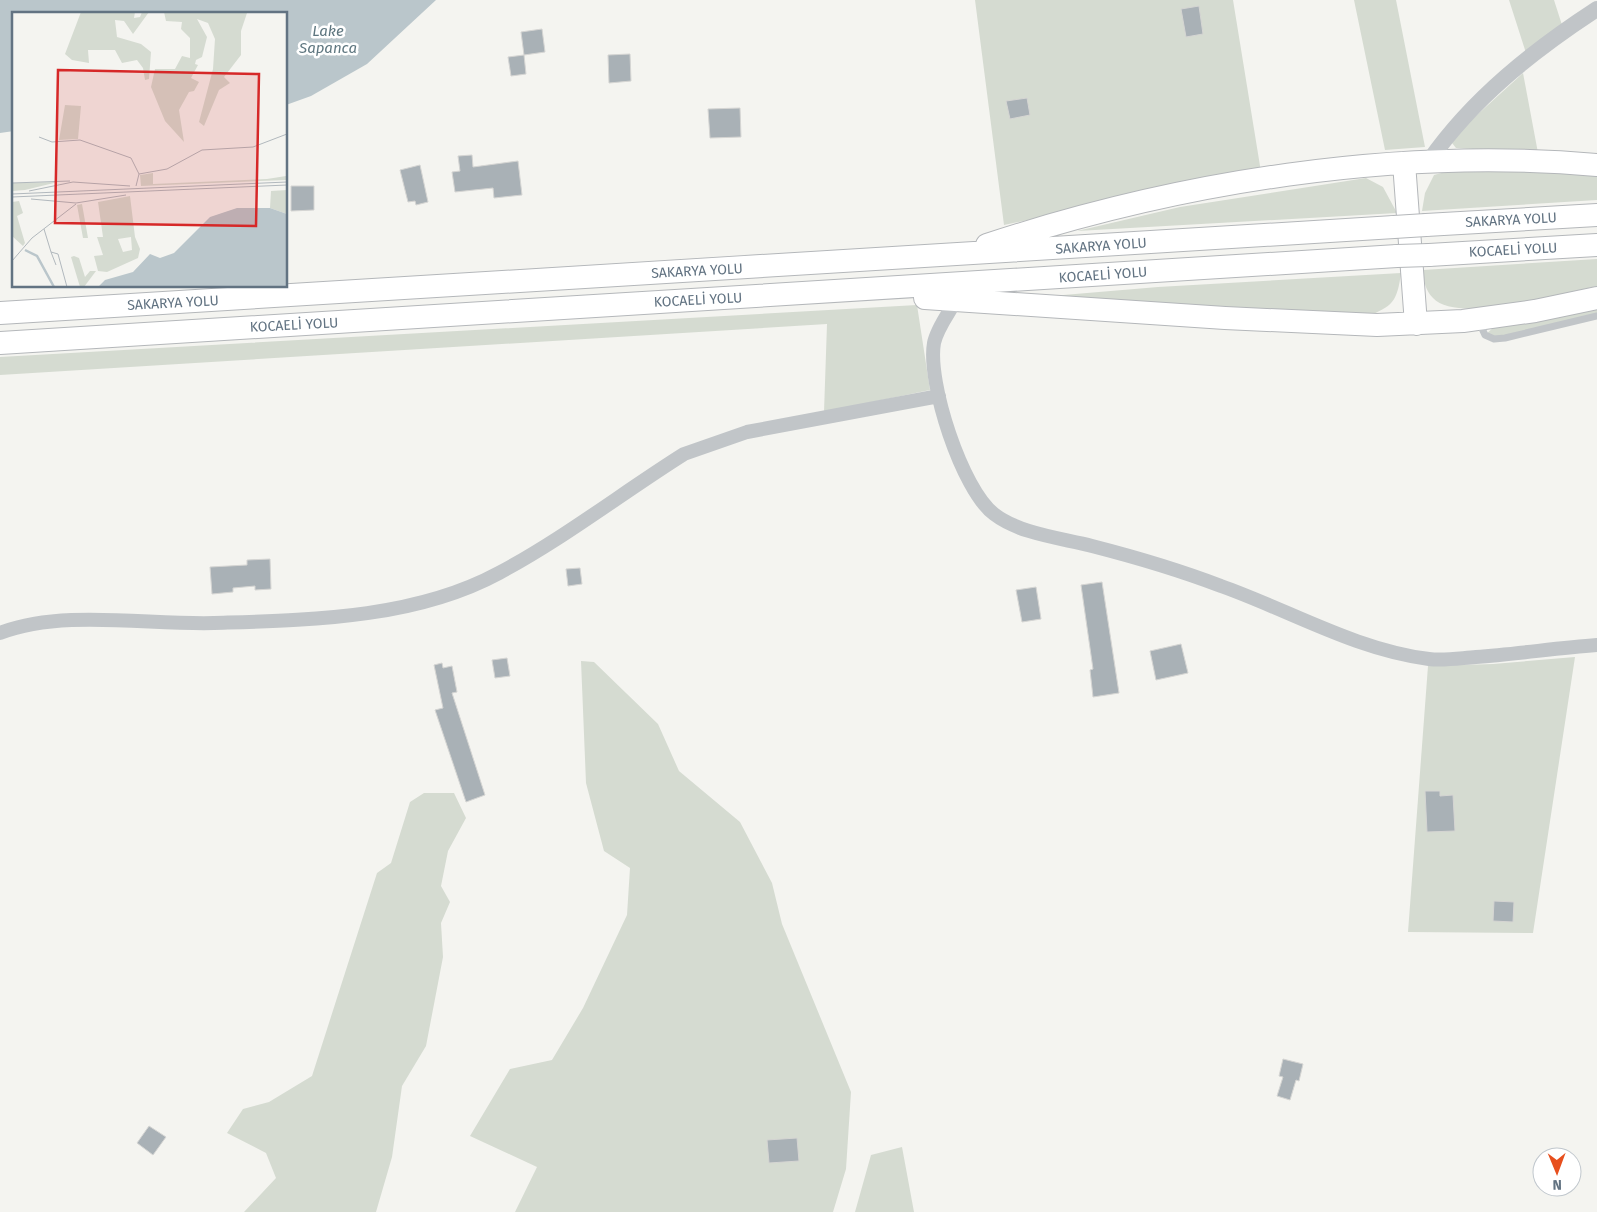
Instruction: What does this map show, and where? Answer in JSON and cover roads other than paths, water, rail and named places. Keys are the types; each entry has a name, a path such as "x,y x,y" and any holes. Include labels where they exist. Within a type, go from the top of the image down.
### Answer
{"highway":[{"path":"957,255 1038,228 1228,185 1332,169 1429,160 1486,159 1597,165"},
{"path":"1404,163 1416,324"},
{"name":"SAKARYA YOLU","path":"0,313 1597,215"},
{"name":"KOCAELİ YOLU","path":"0,343 1597,245"},
{"path":"847,291 1225,318 1377,325 1477,319 1535,311 1597,298"}],"street":[{"path":"1429,160 1448,134 1493,87 1562,32 1597,9"},
{"path":"956,300 934,342 934,362 939,396 958,458 980,503 1005,522 1128,556 1221,586 1371,645 1411,656 1432,659 1457,658 1597,645"},
{"path":"0,633 49,621 215,623 348,616 437,598 499,574 684,454 712,442 747,432 939,396"}],"lane":[{"path":"1477,319 1485,335 1500,339 1597,316"}],"water":[{"name":"Lake Sapanca","path":"0,0 436,0 367,64 311,96 288,104 288,12 12,12 12,131 0,133"}]}
